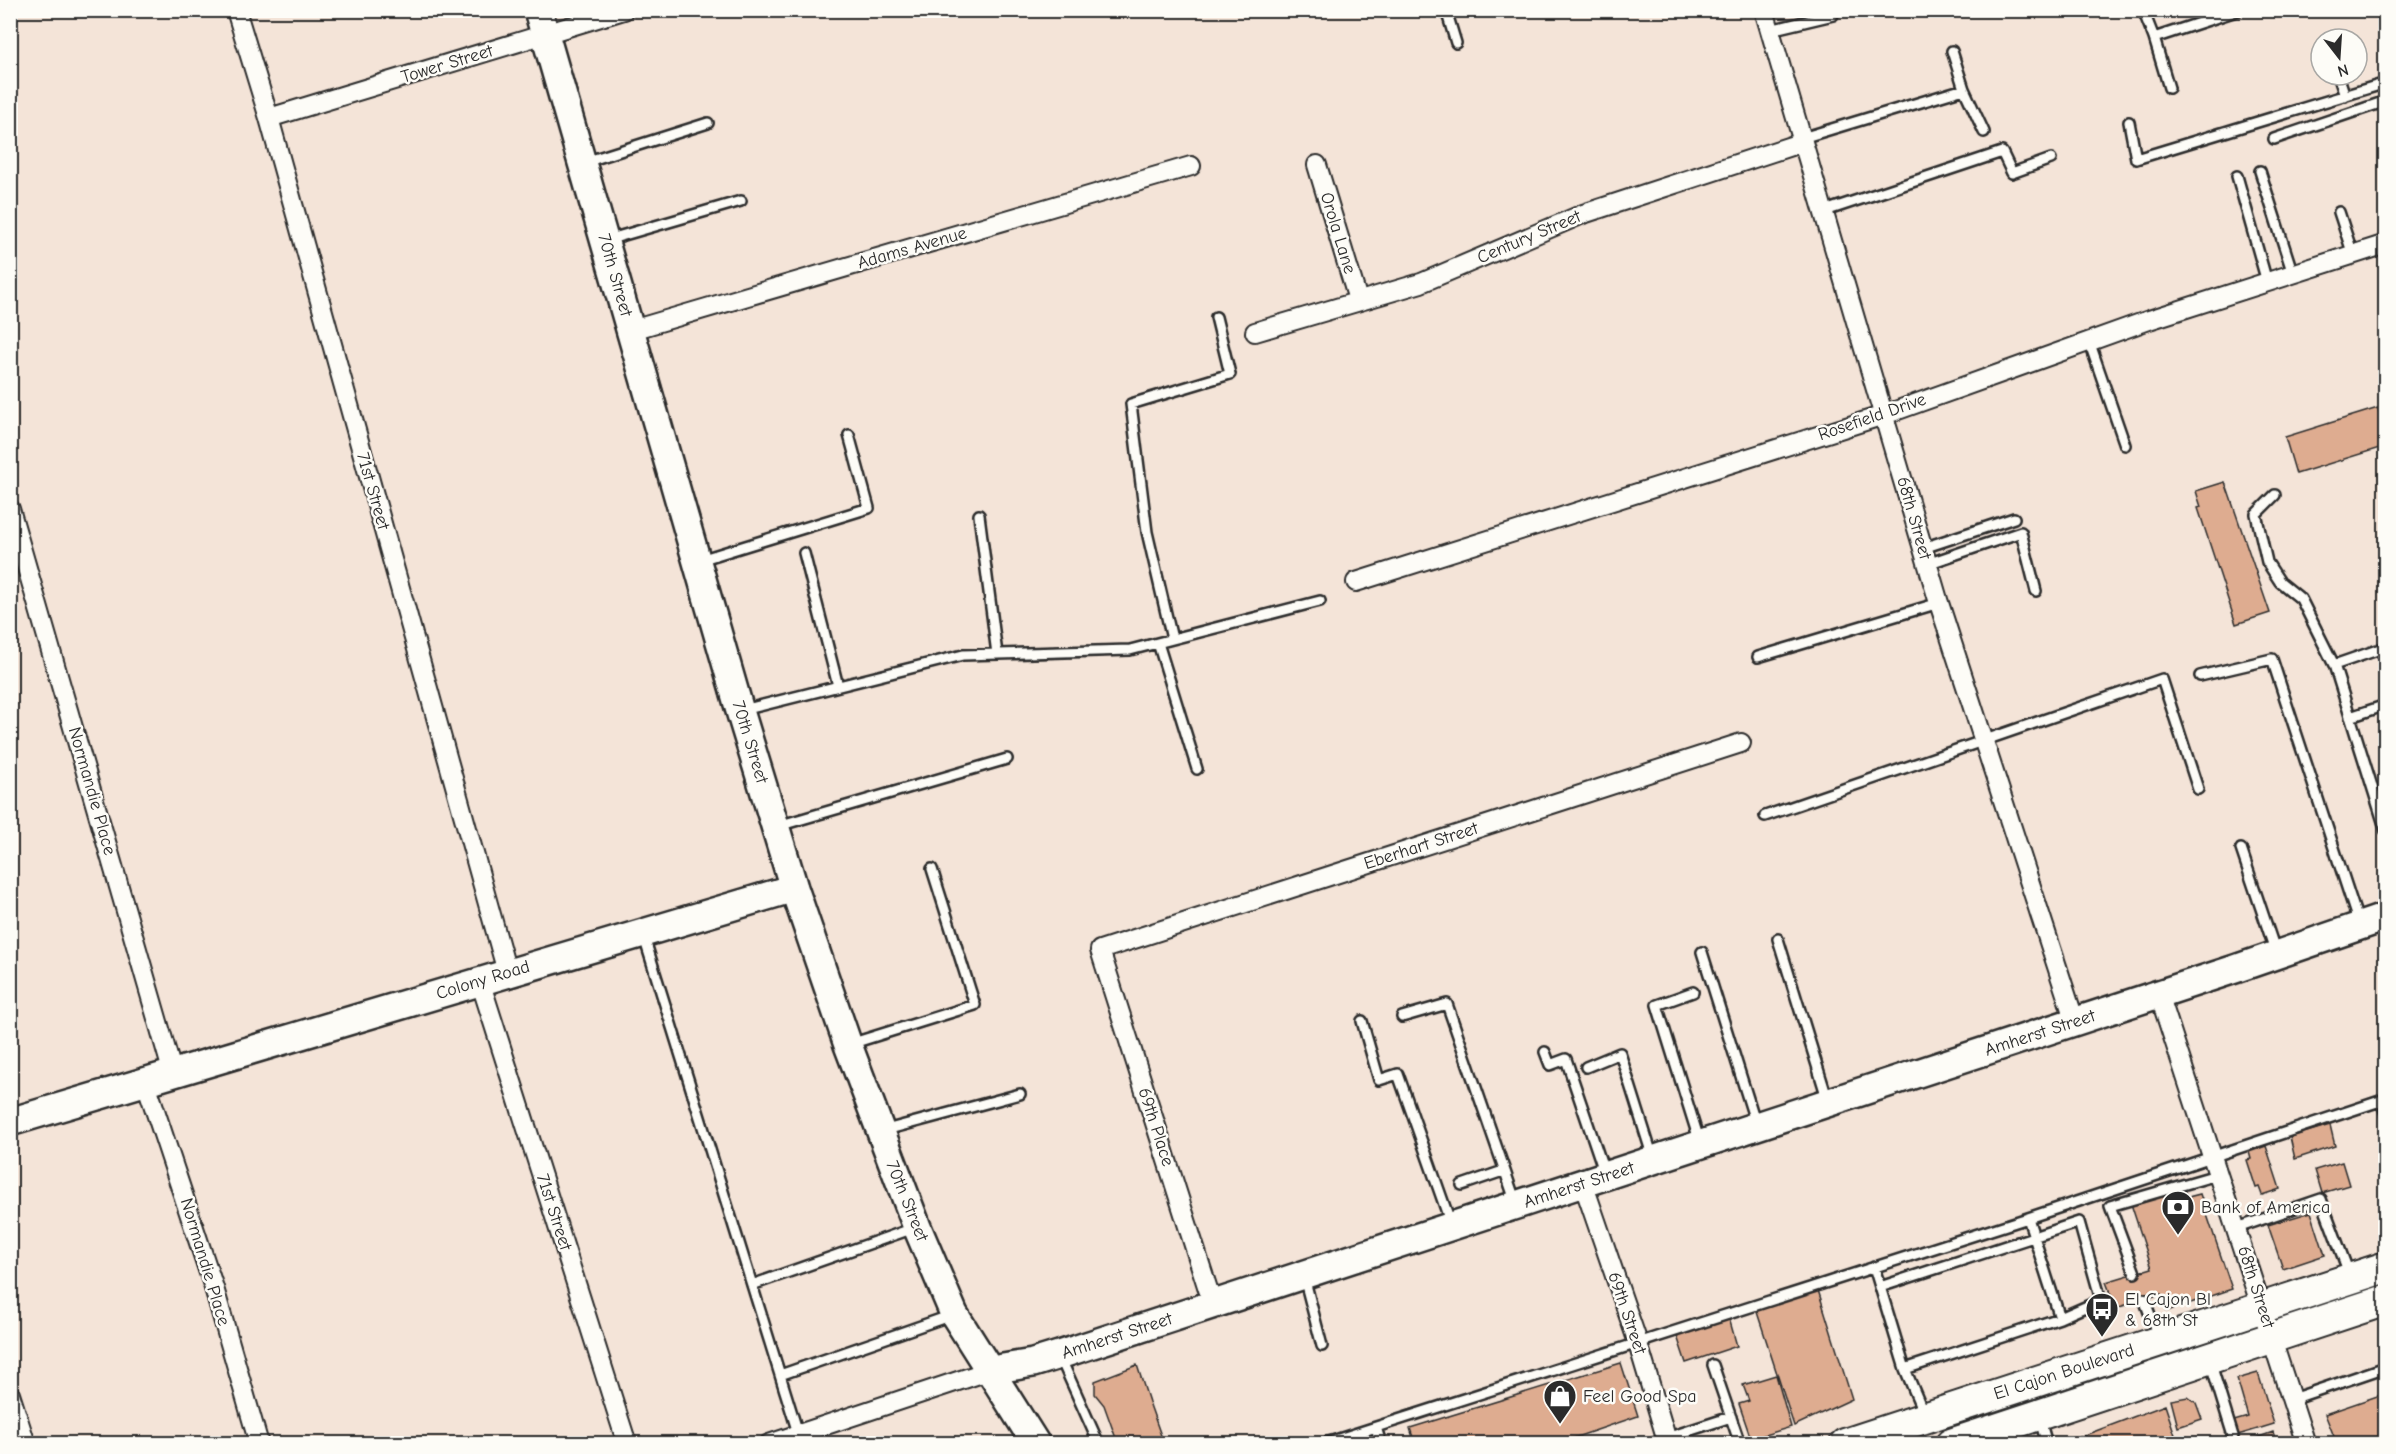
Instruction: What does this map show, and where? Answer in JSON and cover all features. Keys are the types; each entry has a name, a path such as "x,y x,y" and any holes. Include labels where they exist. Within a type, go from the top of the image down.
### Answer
{"main road":[{"name":"El Cajon Boulevard","path":"1845,1443 2385,1267"},
{"name":"El Cajon Boulevard","path":"1959,1442 2385,1300"}],"street":[{"name":"71st Street","path":"236,10 269,118 507,972"},
{"name":"Tower Street","path":"269,118 541,23 624,10"},
{"name":"68th Street","path":"1764,10 1939,603 2075,1022"},
{"name":"70th Street","path":"541,23 632,330 740,711 794,888 848,1045 917,1227 954,1314 1036,1443"},
{"name":"Century Street","path":"1255,332 1421,283 1583,214 1803,140"},
{"name":"Orola Lane","path":"1317,165 1358,300"},
{"name":"Adams Avenue","path":"632,330 1191,166"},
{"name":"Rosefield Drive","path":"1356,582 1884,415 2089,341 2385,244"},
{"name":"Normandie Place","path":"10,509 173,1074"},
{"name":"Eberhart Street","path":"1100,950 1741,743"},
{"name":"Colony Road","path":"147,1083 507,972 794,888"},
{"name":"Amherst Street","path":"769,1443 991,1370 1033,1363 1452,1227 2276,956 2385,917"},
{"name":"69th Place","path":"1100,950 1212,1305"},
{"name":"71st Street","path":"480,981 627,1443"},
{"name":"68th Street","path":"2159,994 2214,1154 2306,1443"},
{"name":"Normandie Place","path":"147,1083 214,1288 259,1443"},
{"path":"10,1122 147,1083"},
{"name":"69th Street","path":"1594,1180 1667,1440"},
{"path":"10,1394 26,1443"}],"lane":[{"path":"1446,10 1456,43"},
{"path":"2143,10 2169,88"},
{"path":"2154,38 2239,10"},
{"path":"1770,30 1833,15"},
{"path":"1952,51 1964,89 1984,132"},
{"path":"2129,122 2136,159 2385,83"},
{"path":"2342,87 2345,96"},
{"path":"1803,140 1964,89"},
{"path":"2274,139 2385,101"},
{"path":"582,163 708,123"},
{"path":"1825,211 2002,152 2012,173 2050,159"},
{"path":"2260,171 2293,274"},
{"path":"2237,176 2267,282"},
{"path":"605,240 741,201"},
{"path":"2339,212 2353,255"},
{"path":"1172,639 1147,532 1131,404 1230,374 1216,317"},
{"path":"2089,341 2125,445"},
{"path":"698,561 869,508 849,435"},
{"path":"2275,495 2256,514 2267,562 2280,582 2301,598 2334,665 2385,831"},
{"path":"980,515 997,654"},
{"path":"1925,556 2014,518"},
{"path":"1925,556 2021,532 2036,591"},
{"path":"804,553 838,686"},
{"path":"740,711 963,655 1130,650 1320,600"},
{"path":"1758,657 1939,603"},
{"path":"1158,643 1197,769"},
{"path":"2334,665 2385,647"},
{"path":"2200,676 2272,659 2360,926"},
{"path":"1765,816 2162,679 2198,789"},
{"path":"2350,717 2385,705"},
{"path":"776,826 1007,759"},
{"path":"2241,849 2276,956"},
{"path":"848,1045 975,1005 932,869"},
{"path":"642,932 798,1433"},
{"path":"1778,939 1829,1103"},
{"path":"1702,952 1757,1126"},
{"path":"1693,992 1657,1005 1700,1145"},
{"path":"1402,1017 1447,1004 1503,1172 1517,1205"},
{"path":"1362,1021 1379,1080 1398,1074 1452,1227"},
{"path":"1545,1052 1550,1065 1566,1059 1594,1180"},
{"path":"1586,1067 1620,1053 1654,1160"},
{"path":"880,1132 1020,1094"},
{"path":"1330,1442 2028,1218 2214,1154 2383,1100 2385,1114"},
{"path":"1462,1185 1503,1172"},
{"path":"2135,1273 2110,1206 2220,1174"},
{"path":"2237,1228 2321,1199 2351,1278"},
{"path":"2028,1218 2060,1318"},
{"path":"1880,1287 2079,1222 2101,1300 2060,1318 1905,1369"},
{"path":"752,1286 917,1227"},
{"path":"1874,1267 1905,1369 1925,1418"},
{"path":"1303,1275 1322,1346"},
{"path":"2144,1299 2159,1341"},
{"path":"780,1375 954,1314"},
{"path":"1059,1354 1099,1443"},
{"path":"2209,1359 2233,1436"},
{"path":"1713,1365 1740,1443"},
{"path":"2292,1398 2385,1367"},
{"path":"2038,1415 2048,1443"},
{"path":"1648,1443 1667,1440 1731,1417"},
{"path":"1376,1427 1381,1443"}],"building":[{"path":"2378,408 2386,433 2386,446 2296,474 2285,437"},
{"path":"2225,482 2270,613 2236,624 2198,508 2201,507 2196,491"},
{"path":"2330,1125 2335,1146 2295,1159 2290,1137"},
{"path":"2266,1146 2280,1189 2262,1195 2259,1187 2256,1188 2247,1160 2251,1159 2249,1152"},
{"path":"2342,1162 2349,1185 2322,1193 2315,1170"},
{"name":"Bank of America","path":"2183,1185 2188,1197 2200,1194 2232,1289 2167,1311 2161,1294 2116,1308 2106,1282 2152,1268 2131,1204"},
{"path":"2311,1212 2325,1255 2283,1269 2268,1225"},
{"path":"1818,1290 1852,1399 1794,1426 1756,1309"},
{"path":"1729,1318 1737,1346 1686,1363 1677,1336"},
{"path":"1621,1363 1638,1416 1556,1444 1415,1444 1410,1428"},
{"path":"1137,1365 1164,1444 1118,1444 1104,1405 1095,1394 1095,1381"},
{"path":"2258,1373 2274,1424 2238,1435 2234,1421 2248,1417 2237,1379"},
{"path":"1776,1375 1791,1427 1751,1439 1739,1404 1749,1401 1743,1385"},
{"path":"2386,1393 2386,1444 2337,1444 2325,1414"},
{"path":"2188,1397 2196,1403 2202,1419 2178,1427 2171,1400"},
{"path":"2165,1405 2178,1444 2088,1444 2085,1435"},
{"path":"2273,1432 2277,1444 2242,1443"},
{"path":"2085,1435 2088,1444 2064,1444 2064,1443"}],"place":[{"name":"Bank of America","path":"2178,1236"},
{"name":"El Cajon Bl & 68th St","path":"2102,1338"},
{"name":"Feel Good Spa","path":"1560,1425"}]}
